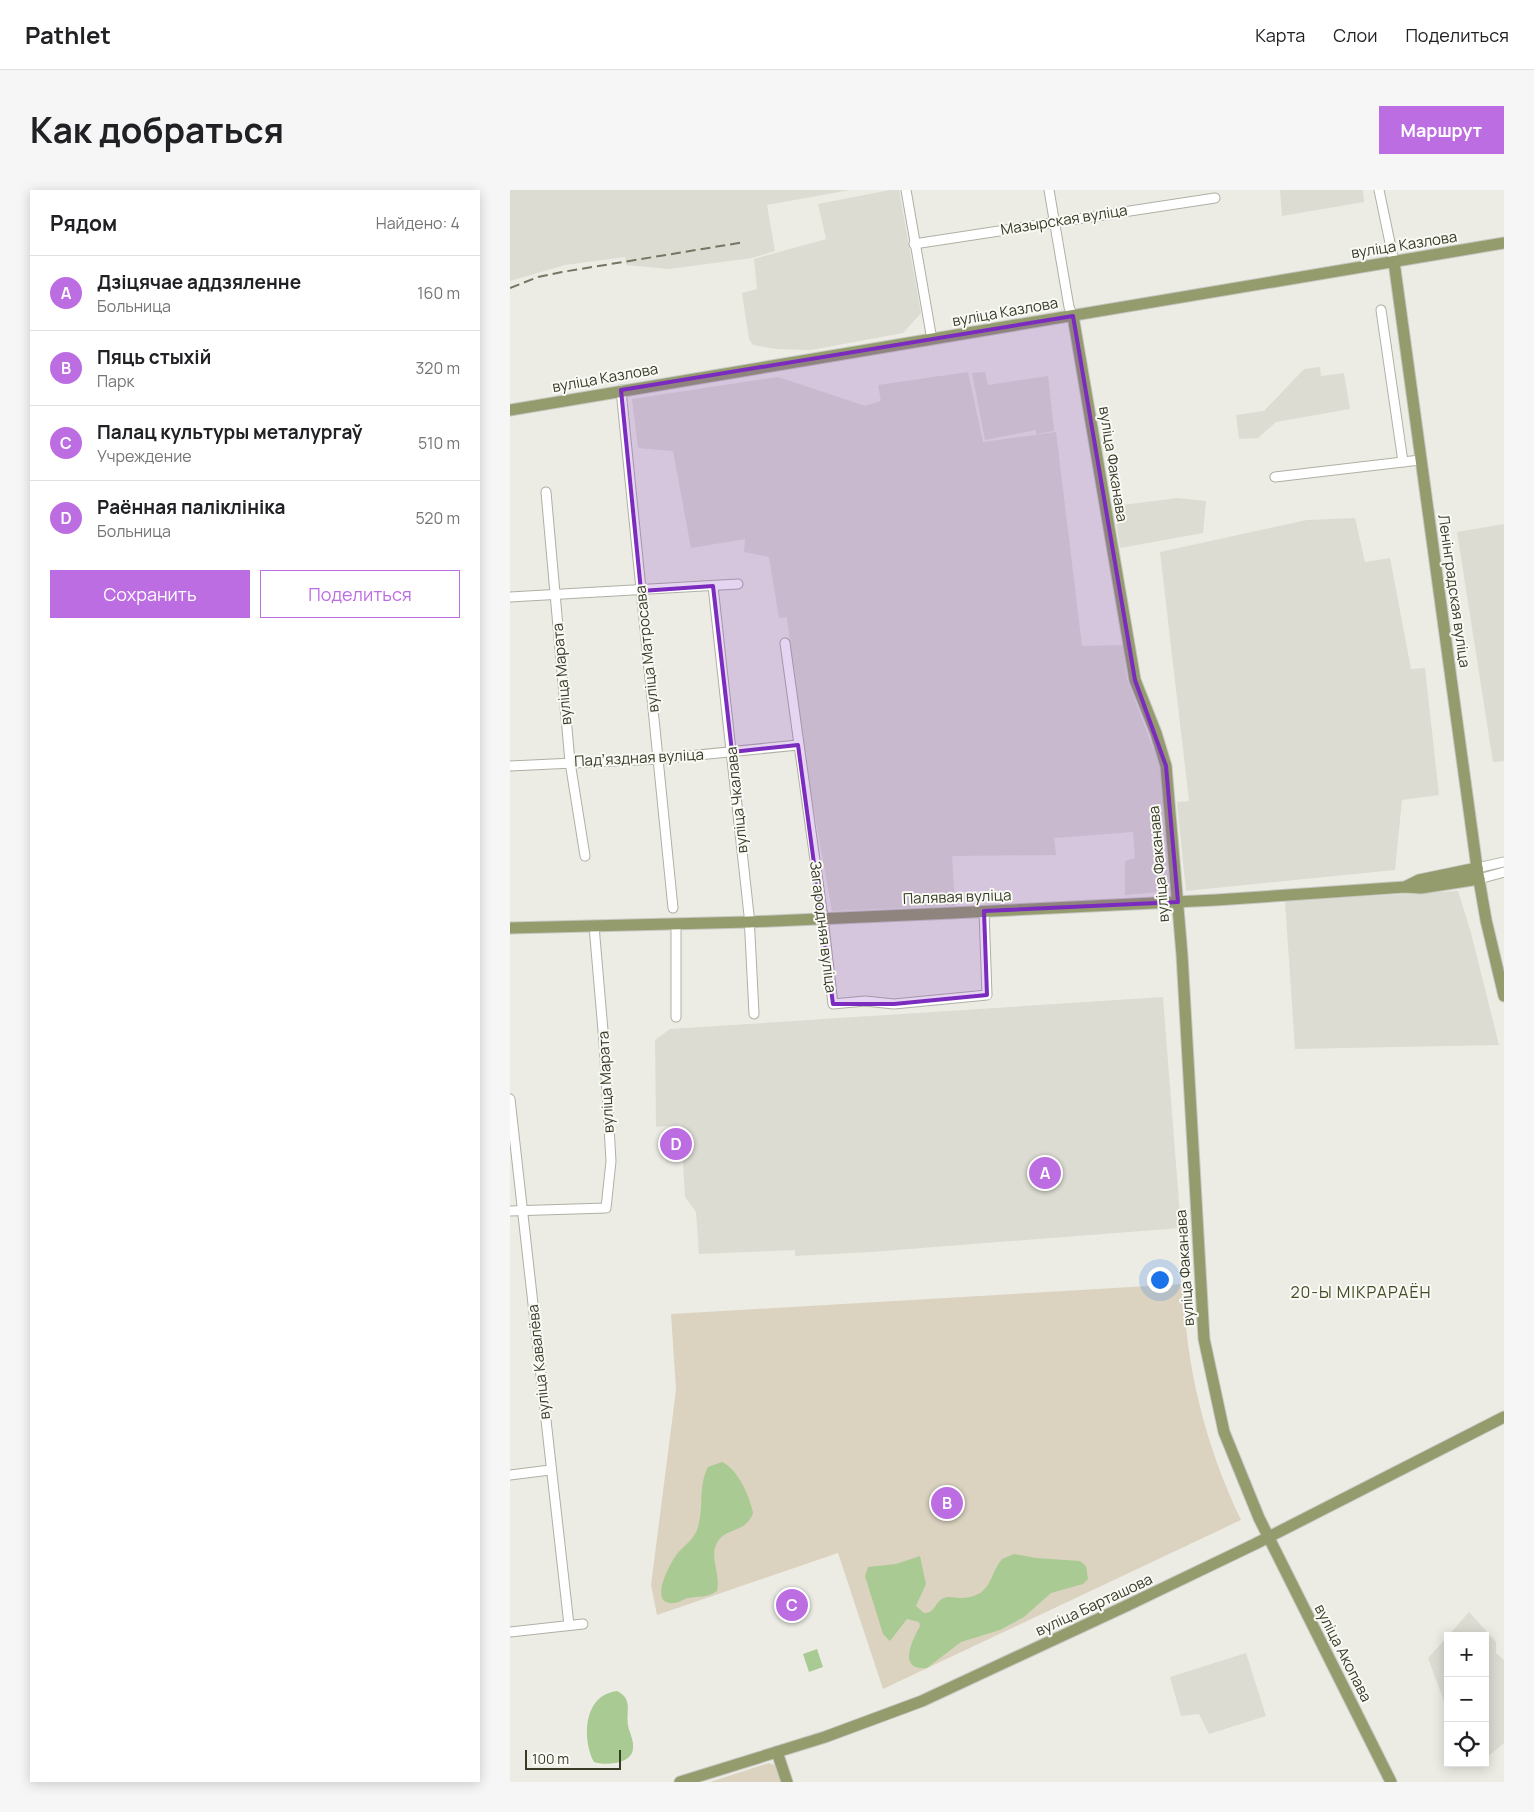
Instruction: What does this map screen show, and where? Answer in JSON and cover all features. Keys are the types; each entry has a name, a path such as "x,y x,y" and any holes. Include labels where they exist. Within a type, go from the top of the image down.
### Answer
{"main road":[{"name":"вуліца Казлова","path":"510,410 1504,243"},
{"name":"Ленінградская вуліца","path":"1394,262 1478,874 1486,920 1504,996"},
{"name":"вуліца Факанава","path":"1073,316 1135,680 1156,733 1166,766 1178,902 1204,1339 1210,1377 1224,1432 1268,1536"},
{"name":"Палявая вуліца","path":"510,928 749,922 1178,902 1405,887 1419,880 1478,874"},
{"name":"вуліца Барташова","path":"680,1782 695,1780 922,1701 1126,1606 1504,1417"},
{"name":"вуліца Акопава","path":"1268,1536 1391,1782"},
{"path":"777,1752 787,1782"}],"street":[{"path":"906,190 932,340"},
{"name":"вуліца Факанава","path":"1050,190 1069,307 1073,316"},
{"name":"Ленінградская вуліца","path":"1379,190 1394,262"},
{"name":"Мазырская вуліца","path":"914,244 1215,198"},
{"path":"1381,310 1404,462"},
{"name":"вуліца Матросава","path":"621,390 673,908"},
{"path":"1276,477 1420,460"},
{"name":"вуліца Марата","path":"546,492 570,762 584,856"},
{"path":"510,597 738,584"},
{"name":"вуліца Чкалава","path":"713,586 749,922 754,1014"},
{"name":"Загародняя вуліца","path":"785,643 833,1004 865,1001 894,1004 987,995 984,911"},
{"name":"Падʼяздная вуліца","path":"510,766 658,759 798,745"},
{"path":"1478,874 1504,862"},
{"path":"1478,874 1504,872"},
{"path":"676,924 676,1017"},
{"name":"вуліца Марата","path":"523,1210 606,1208 611,1162 604,1042 594,926"},
{"name":"вуліца Кавалёва","path":"510,1099 550,1470 569,1625"},
{"path":"510,1210 523,1210"},
{"path":"510,1474 550,1470"},
{"path":"510,1632 583,1624"}],"highlighted area":[{"path":"1073,316 1135,680 1166,766 1178,902 984,911 987,995 894,1004 833,1004 798,745 732,752 713,586 641,591 621,390"}],"shaded area":[{"path":"510,190 850,190 767,205 775,251 752,258 669,269 626,265 625,257 565,265 510,281"},
{"path":"890,190 899,190 921,313 903,333 811,350 776,349 753,345 749,339 742,293 757,289 754,259 826,239 818,204"},
{"path":"1280,190 1363,190 1364,202 1282,216"},
{"path":"1320,367 1321,376 1344,373 1350,409 1276,422 1258,438 1239,439 1236,415 1264,411 1304,369"},
{"path":"968,372 983,442 1056,432 1082,646 1123,645 1127,679 1162,772 1170,891 1125,895 1125,861 1135,858 1133,832 1054,838 1056,855 952,856 955,906 832,911 802,743 787,617 779,618 769,557 744,552 745,539 691,548 673,451 638,448 632,399 778,377 865,406 881,401 878,385"},
{"path":"985,372 988,385 1048,376 1054,431 1036,434 1036,430 985,440 972,373"},
{"path":"1178,498 1206,501 1203,533 1120,548 1114,506"},
{"path":"1355,518 1365,562 1390,558 1411,669 1425,668 1439,795 1402,800 1395,870 1186,891 1177,802 1189,801 1160,552 1307,520"},
{"path":"1504,524 1504,761 1493,762 1457,532"},
{"path":"1458,891 1471,933 1499,1045 1295,1049 1285,901"},
{"path":"1163,997 1181,1228 871,1252 795,1256 795,1250 699,1254 696,1212 685,1197 681,1125 656,1127 655,1040 670,1029"},
{"path":"1183,1284 1188,1346 1200,1405 1217,1463 1241,1520 883,1689 838,1553 657,1615 651,1585 676,1390 671,1314"},
{"path":"722,1462 738,1477 749,1499 753,1513 745,1525 724,1535 716,1545 714,1556 718,1579 717,1591 706,1596 688,1598 676,1603 666,1602 662,1598 663,1583 677,1554 691,1540 697,1530 701,1514 703,1483 708,1467"},
{"path":"1014,1554 1036,1558 1080,1561 1086,1566 1088,1579 1083,1584 1051,1593 1024,1617 1000,1630 961,1642 927,1668 918,1668 912,1665 909,1659 911,1646 920,1626 919,1622 907,1619 890,1641 883,1634 865,1576 868,1567 896,1564 920,1556 926,1584 916,1606 924,1613 928,1613 944,1598 972,1596 985,1589 1002,1559"},
{"path":"1469,1612 1487,1632 1452,1632"},
{"path":"1489,1634 1496,1642 1496,1653 1504,1660 1504,1743 1489,1756"},
{"path":"1444,1640 1444,1701 1428,1658"},
{"path":"817,1649 823,1667 809,1672 803,1654"},
{"path":"1246,1653 1266,1716 1209,1734 1199,1714 1181,1716 1170,1677"},
{"path":"617,1691 622,1694 628,1705 628,1725 633,1745 632,1753 624,1761 611,1764 594,1762 588,1742 588,1719 597,1701 606,1694"},
{"path":"769,1763 776,1766 783,1782 710,1782"}],"railway":[{"path":"510,288 538,277 562,272 745,242"}],"place":[{"name":"Раённая паліклініка","path":"676,1144"},
{"name":"Дзіцячае аддзяленне","path":"1045,1173"},
{"name":"Пяць стыхій","path":"947,1503"},
{"name":"Палац культуры металургаў","path":"792,1605"}],"district":[{"name":"20-Ы МІКРАРАЁН","path":"1361,1292"}]}
